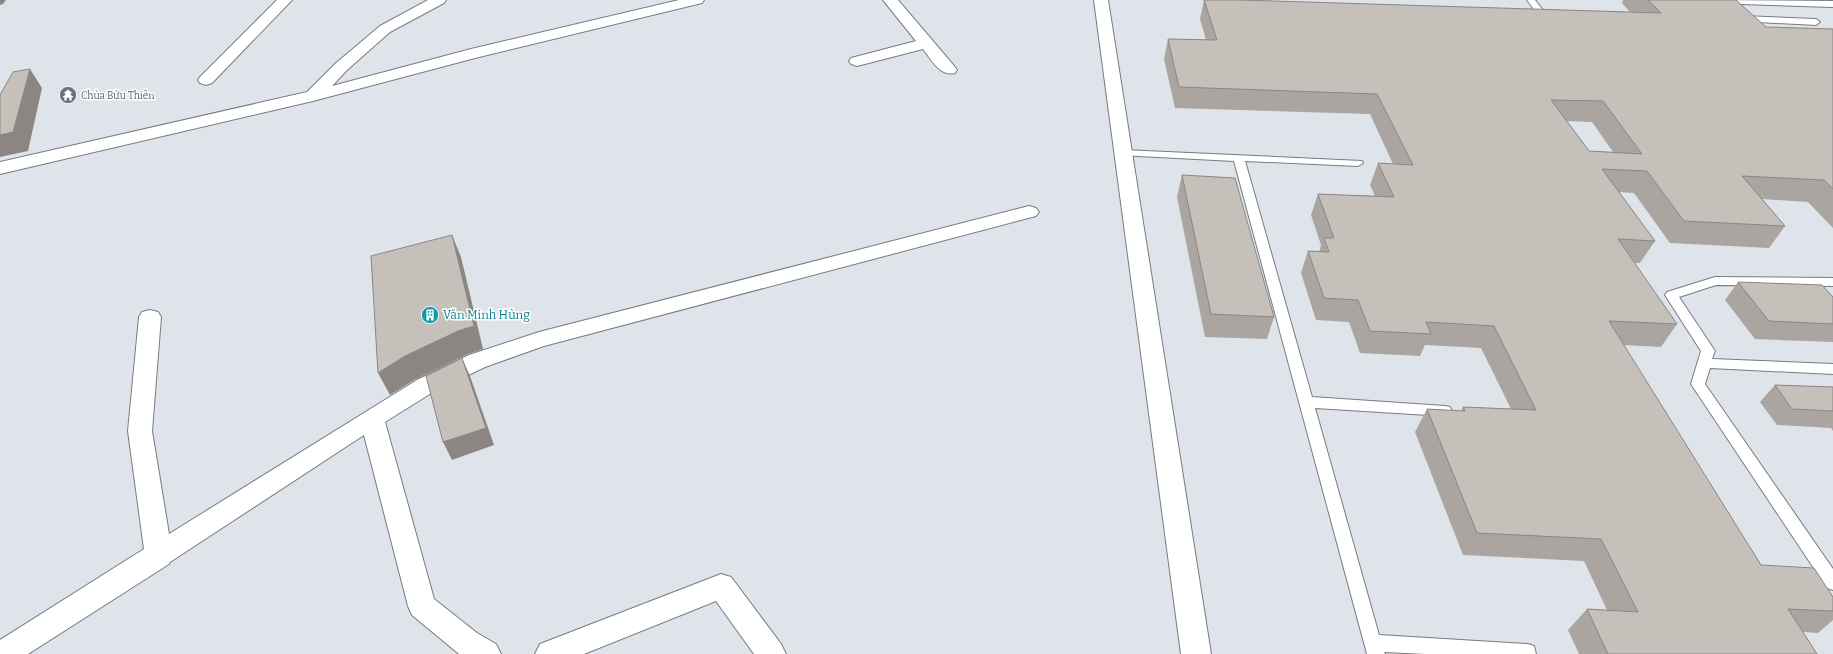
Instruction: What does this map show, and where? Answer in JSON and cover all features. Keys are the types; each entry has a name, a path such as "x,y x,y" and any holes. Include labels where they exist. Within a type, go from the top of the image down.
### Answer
{"street":[{"path":"206,80 285,0"},
{"path":"313,96 341,67 386,29 440,0"},
{"path":"0,168 313,96 471,54 697,0"},
{"path":"890,0 949,70"},
{"path":"1101,0 1196,654"},
{"path":"857,61 926,43"},
{"path":"3,654 159,556 372,418 425,386 477,361 539,340 1030,212"},
{"path":"150,317 140,431 159,556"},
{"path":"372,418 422,606 467,643 486,654"},
{"path":"550,654 720,586 771,654"}],"lane":[{"path":"1530,0 1548,22"},
{"path":"1710,0 1817,2 1833,4"},
{"path":"1736,19 1819,24 1793,2"},
{"path":"1542,14 1557,15"},
{"path":"1123,153 1358,163"},
{"path":"1239,158 1375,648 1528,652"},
{"path":"1833,282 1715,280 1671,295 1708,351 1698,384 1833,583"},
{"path":"1704,363 1833,369"},
{"path":"1307,402 1460,412"}],"building":[{"path":"1204,0 1661,13 1648,0 1736,0 1766,27 1833,29 1833,189 1824,180 1742,176 1785,226 1684,221 1647,171 1602,169 1655,241 1618,239 1677,324 1609,321 1761,565 1814,568 1833,597 1833,611 1788,609 1817,654 1608,654 1587,609 1638,612 1601,539 1477,533 1427,409 1465,411 1463,407 1536,410 1494,326 1426,322 1431,334 1370,331 1358,300 1324,298 1308,251 1329,252 1324,238 1334,238 1318,194 1394,197 1378,163 1413,165 1377,94 1179,87 1168,39 1217,40","holes":["1551,100 1603,101 1642,154 1589,151"]},
{"path":"30,69 13,132 0,135 0,95 13,72"},
{"path":"1182,175 1235,178 1274,317 1211,314"},
{"name":"Văn Minh Hùng","path":"452,235 474,326 458,331 405,356 378,373 371,256"},
{"path":"1738,282 1822,285 1833,297 1833,324 1769,321"},
{"path":"462,358 486,428 443,442 426,376"},
{"path":"1775,385 1833,387 1833,411 1792,409"}],"place":[{"name":"Chùa Bửu Thiên","path":"68,95"},
{"name":"Văn Minh Hùng","path":"430,315"}]}
